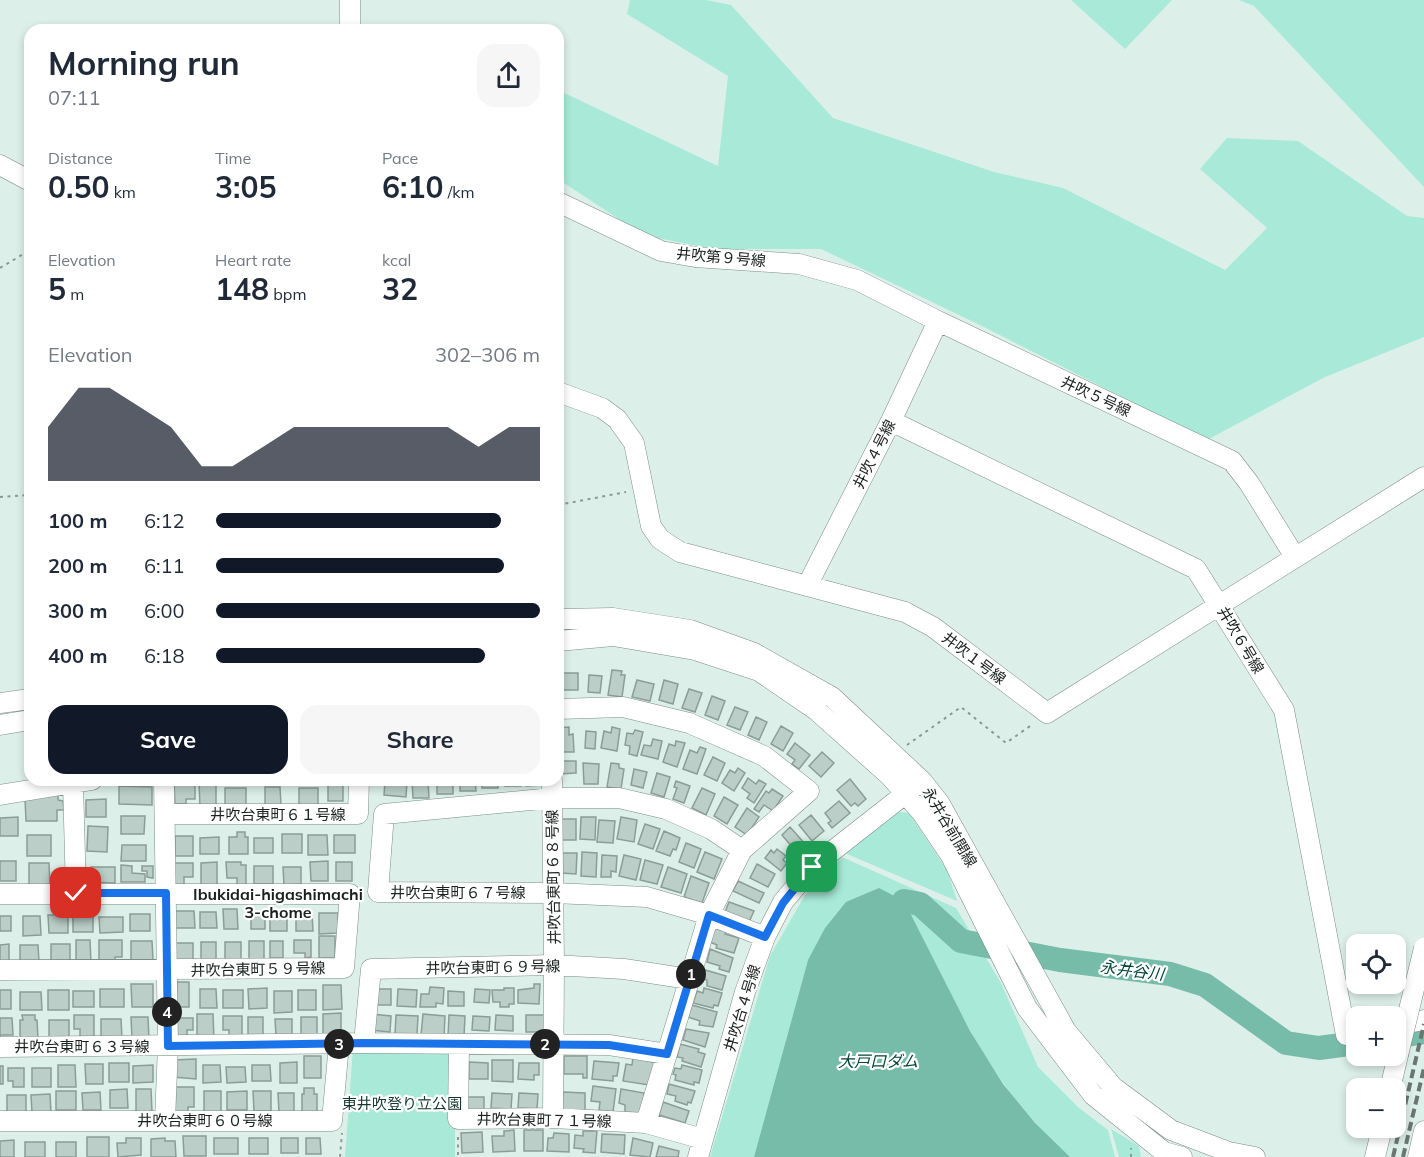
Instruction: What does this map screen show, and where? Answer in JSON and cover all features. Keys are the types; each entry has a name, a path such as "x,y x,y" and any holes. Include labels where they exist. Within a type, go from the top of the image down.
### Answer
{"street":[{"path":"350,0 350,24"},
{"path":"0,165 24,178"},
{"name":"井吹第９号線","path":"564,205 661,251 695,258 799,264 857,280"},
{"name":"井吹５号線","path":"857,280 1232,461 1249,483 1295,557"},
{"name":"井吹４号線","path":"807,586 938,321"},
{"name":"井吹１号線","path":"564,394 602,408 617,419 633,443 651,526 660,539 680,552 905,612 933,627 1047,713"},
{"name":"井吹６号線","path":"891,420 1196,569 1284,710 1346,1035"},
{"path":"1047,713 1424,477"},
{"name":"永井谷前開線","path":"564,619 613,618 690,630 754,653 832,698 922,781 940,804 1066,1031 1113,1087 1171,1130 1229,1152 1255,1157"},
{"name":"永井谷前開線","path":"564,640 613,636 695,650 759,671 816,710 890,776 922,813 951,856 1027,1008 1093,1095 1169,1155"},
{"path":"0,703 24,700"},
{"path":"564,709 624,707 689,723 764,756 809,791 742,850 709,915 646,1124"},
{"path":"0,725 24,721"},
{"name":"井吹台４号線","path":"701,1148 745,992 765,937 783,903 812,867 922,781"},
{"path":"0,795 53,786"},
{"path":"76,893 83,786"},
{"path":"164,786 168,1046 165,1120"},
{"name":"井吹台東町６１号線","path":"165,814 358,814 359,786"},
{"name":"井吹台東町６７号線","path":"742,850 711,830 666,810 620,798 552,789 384,814 378,892 553,893 647,897 709,915 765,937"},
{"name":"井吹台東町６８号線","path":"552,789 553,1118"},
{"name":"井吹台東町５９号線","path":"0,894 350,894 344,968 0,970"},
{"path":"1393,1078 1424,948"},
{"name":"井吹台東町６９号線","path":"364,1043 371,969 554,965 624,969 689,979"},
{"path":"1406,1023 1424,1020"},
{"name":"井吹台東町６３号線","path":"0,1047 364,1043 552,1044 609,1045 667,1054"},
{"name":"井吹台東町６０号線","path":"0,1121 332,1121 339,1044"},
{"name":"井吹台東町７１号線","path":"459,1044 458,1119 553,1118 646,1124 701,1148"},
{"path":"1169,1155 1171,1130"},
{"path":"1418,1157 1424,1131"},
{"path":"1375,1157 1380,1138"}],"path":[{"path":"0,268 24,254"},
{"path":"564,504 643,488"},
{"path":"0,497 24,495"},
{"path":"907,745 961,707 1006,743 1047,713"},
{"path":"458,1119 458,1157"}],"green space":[{"path":"630,0 706,0 731,5 833,118 994,172 1063,188 1225,270 1267,228 1200,169 1227,138 1298,141 1407,216 1424,218 1424,337 1325,377 1207,440 980,325 821,249 712,249 643,235 564,183 564,93 718,166 728,76 627,14"},
{"path":"1071,0 1172,0 1125,49"},
{"path":"1239,0 1424,0 1424,187 1254,6"},
{"path":"898,812 909,813 947,870 957,901 840,851"},
{"path":"842,857 956,908 1001,983 1038,1067 1079,1108 1108,1130 1115,1157 1070,1157 1034,1122 995,1071 978,1044 904,901 808,960 754,1157 710,1157 770,956 805,895"},
{"name":"東井吹登り立公園","path":"353,1048 455,1049 455,1157 345,1157"},
{"path":"1111,1129 1139,1146 1141,1157 1119,1157"}],"water":[{"name":"大戸口ダム","path":"879,888 904,901 970,1031 1003,1084 1035,1123 1070,1157 754,1157 808,960 825,928 846,902"}],"building":[{"path":"612,670 622,671 621,675 625,675 622,697 608,695"},
{"path":"564,673 578,673 578,690 564,690"},
{"path":"589,675 602,676 600,693 588,692"},
{"path":"637,680 654,684 650,701 632,697"},
{"path":"664,680 678,684 673,704 659,700"},
{"path":"689,689 702,693 695,712 682,708"},
{"path":"712,696 725,701 718,720 705,715"},
{"path":"735,707 748,712 740,730 727,725"},
{"path":"756,717 767,722 759,740 748,735"},
{"path":"781,726 793,733 783,751 771,744"},
{"path":"564,727 569,727 569,735 573,734 574,752 564,752"},
{"path":"612,727 620,729 617,751 601,748 604,731 611,733"},
{"path":"635,730 643,732 637,756 629,754 630,746 625,745 627,733 633,734"},
{"path":"586,731 596,732 595,749 585,748"},
{"path":"653,739 662,741 658,759 641,755 644,745 651,746"},
{"path":"676,741 685,743 677,767 663,762 669,744 675,746"},
{"path":"795,743 810,755 799,769 792,764 795,760 787,754"},
{"path":"700,747 706,749 697,774 683,769 690,750 697,753"},
{"path":"822,752 834,763 821,777 809,766"},
{"path":"713,757 725,763 717,781 704,775"},
{"path":"564,761 576,761 576,773 564,774"},
{"path":"583,763 599,764 598,784 584,784"},
{"path":"611,763 619,764 619,768 624,769 621,789 607,787"},
{"path":"738,768 745,773 734,791 722,783 730,770 735,773"},
{"path":"634,769 647,772 643,788 631,785"},
{"path":"657,773 670,777 664,797 651,793"},
{"path":"748,778 756,784 759,780 766,784 754,803 747,798 750,794 742,788"},
{"path":"850,779 866,799 858,806 855,803 851,806 837,790"},
{"path":"676,781 690,786 684,803 673,799 677,788 674,787"},
{"path":"119,786 152,787 152,805 119,804"},
{"path":"174,786 195,786 195,799 186,799 186,804 175,804"},
{"path":"199,786 216,786 216,807 200,807"},
{"path":"328,786 343,786 343,801 328,801"},
{"path":"385,786 407,786 406,797 384,795"},
{"path":"412,786 428,786 429,798 413,798"},
{"path":"437,786 453,786 453,794 437,794"},
{"path":"460,786 476,786 476,791 460,791"},
{"path":"482,786 498,786 498,788 482,788"},
{"path":"265,787 280,787 281,805 265,805"},
{"path":"225,788 246,788 246,808 225,808"},
{"path":"299,788 318,788 318,805 299,805"},
{"path":"702,788 715,794 706,815 692,808"},
{"path":"772,789 783,796 773,811 764,805 759,812 754,809 766,791 769,793"},
{"path":"58,795 58,800 63,801 64,810 57,810 57,821 26,821 25,799"},
{"path":"724,797 738,805 727,824 714,816"},
{"path":"106,799 106,817 86,817 86,800"},
{"path":"839,801 850,813 832,828 828,823 831,821 825,813"},
{"path":"747,808 759,817 747,835 735,827"},
{"path":"811,815 824,831 812,841 799,825"},
{"path":"121,816 145,816 144,834 121,834"},
{"path":"18,817 18,836 0,836 0,818"},
{"path":"581,817 596,817 595,840 580,839"},
{"path":"621,817 637,820 634,842 617,839"},
{"path":"561,819 576,819 576,840 561,840"},
{"path":"599,820 615,821 613,843 597,842"},
{"path":"645,824 660,829 653,849 638,844"},
{"path":"88,826 108,827 107,852 87,851"},
{"path":"790,827 806,845 797,853 782,835"},
{"path":"664,831 680,838 676,850 673,849 670,856 656,851"},
{"path":"237,832 245,832 245,837 248,837 248,854 229,854 229,837 237,837"},
{"path":"282,834 302,834 302,853 282,853"},
{"path":"27,835 51,835 51,856 27,856"},
{"path":"308,835 327,835 328,855 308,855"},
{"path":"334,835 355,835 355,853 334,853"},
{"path":"175,836 193,836 193,856 175,856"},
{"path":"219,837 219,854 200,854 200,838"},
{"path":"254,838 273,838 273,853 254,853"},
{"path":"686,843 701,849 694,868 679,862"},
{"path":"122,845 146,845 146,861 121,861"},
{"path":"777,849 786,856 783,860 787,863 781,871 765,858 771,850 774,853"},
{"path":"582,852 597,853 596,877 581,876"},
{"path":"705,852 722,859 714,879 697,872"},
{"path":"562,853 577,853 576,874 561,873"},
{"path":"602,855 617,856 616,872 611,871 611,877 601,877"},
{"path":"624,855 641,859 636,880 619,876"},
{"path":"645,860 663,865 657,884 640,880"},
{"path":"0,861 16,861 16,881 0,881"},
{"path":"328,861 328,881 311,881 310,862"},
{"path":"217,862 217,885 201,885 201,863"},
{"path":"226,862 241,862 241,865 246,865 246,885 237,885 237,878 227,878"},
{"path":"336,862 352,862 352,881 336,881"},
{"path":"29,863 49,863 50,887 29,887"},
{"path":"174,863 193,863 193,877 184,877 184,885 174,886"},
{"path":"757,864 775,874 768,887 750,878"},
{"path":"121,865 132,866 132,873 145,874 145,882 121,882"},
{"path":"142,866 153,866 153,878 147,877 147,871 142,871"},
{"path":"254,866 273,866 273,884 254,884"},
{"path":"91,867 115,867 115,883 90,882"},
{"path":"283,867 301,867 301,884 284,885"},
{"path":"668,867 687,874 681,893 661,887"},
{"path":"691,876 709,883 702,903 684,897"},
{"path":"738,881 764,893 759,903 733,891"},
{"path":"729,902 754,911 749,922 725,912"},
{"path":"223,909 237,909 238,929 224,929"},
{"path":"174,911 194,911 195,928 174,928"},
{"path":"200,912 216,912 217,928 200,928"},
{"path":"265,912 265,929 251,929 251,913"},
{"path":"73,913 93,913 93,932 73,932"},
{"path":"319,913 338,913 338,933 319,934"},
{"path":"130,914 150,914 150,931 130,931"},
{"path":"296,914 312,914 313,931 296,931"},
{"path":"48,915 68,915 68,933 49,933"},
{"path":"270,915 287,915 287,931 270,931"},
{"path":"0,916 11,916 11,931 0,931"},
{"path":"23,916 40,916 41,935 23,936"},
{"path":"99,917 123,917 123,932 100,933"},
{"path":"714,928 739,938 734,953 716,948 717,945 710,942"},
{"path":"319,936 335,936 335,958 319,958"},
{"path":"76,940 90,940 91,964 76,964"},
{"path":"99,940 122,940 122,957 115,957 115,961 99,961"},
{"path":"294,940 311,940 311,957 305,958 305,953 294,953"},
{"path":"131,941 152,941 153,960 131,961"},
{"path":"249,941 264,941 264,959 249,959"},
{"path":"270,941 283,941 283,958 270,958"},
{"path":"201,942 216,942 216,960 201,960"},
{"path":"225,942 241,942 241,961 225,961"},
{"path":"172,943 193,943 193,960 172,960"},
{"path":"9,944 9,962 0,962 0,945"},
{"path":"51,944 70,944 70,963 51,963"},
{"path":"20,945 38,945 39,962 20,962"},
{"path":"710,949 733,958 729,972 707,962"},
{"path":"702,969 726,976 722,990 707,986 707,980 700,978"},
{"path":"177,982 189,982 189,1007 177,1007"},
{"path":"131,984 153,984 153,1007 132,1007"},
{"path":"534,984 540,984 539,1004 518,1003 518,990 534,988"},
{"path":"323,985 341,985 342,1009 323,1010"},
{"path":"430,987 444,988 443,1004 436,1003 436,1007 420,1007 421,994 429,994"},
{"path":"267,988 267,1008 249,1009 248,989"},
{"path":"504,988 514,988 514,1004 509,1004 509,1007 500,1007 500,1002 493,1002 492,990 504,990"},
{"path":"704,988 722,993 718,1006 714,1005 713,1008 693,1003 697,991 703,993"},
{"path":"100,989 124,989 124,1007 100,1007"},
{"path":"200,989 216,989 217,1008 200,1008"},
{"path":"372,989 391,989 391,1005 372,1005"},
{"path":"398,989 417,990 416,1007 397,1006"},
{"path":"475,989 490,990 489,1003 474,1002"},
{"path":"0,990 11,990 11,1009 0,1009"},
{"path":"48,990 69,990 69,1010 48,1010"},
{"path":"223,990 243,990 243,1008 223,1008"},
{"path":"298,990 316,990 316,1010 298,1010"},
{"path":"73,991 94,991 94,1007 73,1007"},
{"path":"274,991 292,991 292,1012 274,1013"},
{"path":"448,991 464,992 464,1006 448,1006"},
{"path":"20,992 41,992 42,1010 20,1010"},
{"path":"692,1005 717,1012 713,1027 699,1025 700,1021 688,1017"},
{"path":"341,1013 341,1037 323,1037 323,1014"},
{"path":"197,1014 213,1014 214,1039 197,1039"},
{"path":"371,1014 391,1016 390,1032 370,1030"},
{"path":"423,1014 445,1016 444,1037 421,1035"},
{"path":"22,1015 35,1015 38,1039 20,1039"},
{"path":"74,1015 94,1015 94,1038 80,1038 80,1029 74,1029"},
{"path":"396,1015 418,1016 417,1035 395,1034"},
{"path":"449,1015 465,1016 464,1037 448,1036"},
{"path":"496,1015 513,1016 513,1031 495,1030"},
{"path":"526,1015 544,1015 544,1032 526,1032"},
{"path":"223,1016 242,1016 242,1037 229,1037 229,1030 223,1030"},
{"path":"473,1016 490,1017 489,1031 472,1030"},
{"path":"131,1017 148,1017 149,1039 132,1039"},
{"path":"248,1017 263,1017 263,1036 248,1036"},
{"path":"301,1017 317,1017 317,1040 301,1040"},
{"path":"0,1018 12,1018 13,1035 0,1035"},
{"path":"174,1018 193,1018 193,1030 187,1030 187,1036 174,1036"},
{"path":"101,1019 121,1019 122,1038 101,1039"},
{"path":"275,1019 292,1019 292,1036 276,1036"},
{"path":"49,1020 69,1020 69,1037 49,1037"},
{"path":"686,1029 709,1033 705,1047 683,1040"},
{"path":"680,1044 699,1049 698,1052 705,1054 701,1067 677,1057"},
{"path":"304,1056 321,1056 321,1078 304,1078"},
{"path":"564,1056 587,1056 587,1078 583,1078 583,1074 564,1074"},
{"path":"633,1057 656,1063 649,1085 623,1081 626,1064 632,1065"},
{"path":"196,1059 196,1079 173,1077 173,1060"},
{"path":"492,1060 513,1060 513,1082 492,1081"},
{"path":"594,1061 619,1063 617,1076 613,1076 613,1081 592,1079"},
{"path":"297,1062 297,1083 280,1083 280,1063"},
{"path":"469,1062 488,1063 488,1079 469,1079"},
{"path":"109,1063 129,1063 129,1082 109,1082"},
{"path":"519,1063 539,1063 539,1075 534,1075 534,1080 518,1079"},
{"path":"85,1064 103,1064 103,1084 86,1084"},
{"path":"58,1065 75,1065 76,1087 58,1087"},
{"path":"153,1065 153,1082 133,1083 133,1066"},
{"path":"203,1065 220,1065 221,1082 203,1083"},
{"path":"252,1065 270,1065 271,1081 252,1081"},
{"path":"682,1065 702,1070 699,1083 694,1082 694,1085 675,1080 676,1075 673,1074 675,1068 681,1069"},
{"path":"0,1066 3,1066 3,1084 0,1084"},
{"path":"226,1067 245,1067 246,1082 227,1083"},
{"path":"8,1068 24,1068 24,1087 13,1087 13,1081 8,1081"},
{"path":"32,1068 51,1068 51,1087 32,1087"},
{"path":"669,1084 695,1091 691,1103 688,1102 687,1105 675,1101 676,1096 667,1094"},
{"path":"593,1086 616,1089 613,1112 599,1110 600,1102 591,1101"},
{"path":"173,1087 194,1087 194,1107 188,1107 188,1114 174,1114"},
{"path":"304,1088 314,1088 314,1094 317,1094 317,1114 302,1114"},
{"path":"127,1089 128,1108 110,1108 110,1090"},
{"path":"136,1089 151,1089 152,1112 136,1112"},
{"path":"621,1089 644,1093 642,1111 638,1115 625,1112 625,1105 619,1103"},
{"path":"56,1091 76,1091 76,1110 56,1110"},
{"path":"204,1091 221,1091 221,1113 204,1114"},
{"path":"247,1091 247,1110 227,1110 227,1092"},
{"path":"253,1091 271,1091 271,1111 254,1111"},
{"path":"100,1092 101,1110 83,1110 82,1093"},
{"path":"563,1092 585,1093 585,1111 562,1111"},
{"path":"278,1093 294,1093 294,1113 279,1113"},
{"path":"492,1093 512,1094 511,1109 491,1108"},
{"path":"519,1093 538,1094 537,1109 518,1108"},
{"path":"50,1094 51,1113 32,1113 31,1095"},
{"path":"7,1095 26,1095 26,1113 7,1113"},
{"path":"466,1097 484,1097 484,1110 466,1110"},
{"path":"663,1102 689,1111 685,1123 659,1115"},
{"path":"514,1130 515,1151 493,1152 492,1136 504,1136 504,1131"},
{"path":"524,1130 543,1130 543,1151 524,1151"},
{"path":"583,1131 597,1131 595,1153 583,1152 584,1149 574,1148 575,1135 583,1136"},
{"path":"482,1132 483,1152 462,1153 461,1133"},
{"path":"554,1133 569,1134 569,1152 547,1151 548,1138 553,1138"},
{"path":"602,1134 625,1135 624,1154 601,1152"},
{"path":"183,1136 206,1136 206,1156 184,1156"},
{"path":"87,1137 109,1137 109,1157 87,1157"},
{"path":"126,1138 141,1138 141,1155 118,1157 117,1143 126,1143"},
{"path":"165,1138 165,1141 175,1141 176,1157 151,1157 151,1139"},
{"path":"214,1138 238,1138 238,1154 214,1154"},
{"path":"249,1138 268,1138 268,1154 249,1154"},
{"path":"281,1138 298,1138 298,1153 281,1153"},
{"path":"306,1138 320,1138 321,1154 306,1154"},
{"path":"633,1138 653,1143 650,1157 630,1155"},
{"path":"14,1140 14,1157 0,1157 0,1141"},
{"path":"25,1142 45,1142 45,1157 25,1157"},
{"path":"56,1142 76,1142 76,1157 56,1157"},
{"path":"659,1146 679,1151 678,1157 656,1157"}],"waterway":[{"name":"永井谷川","path":"904,901 920,904 961,941 1060,960 1170,974 1205,985 1286,1043 1319,1048 1346,1044"},
{"name":"永井谷川","path":"1406,1035 1424,1032"}],"railway":[{"path":"1393,1157 1424,1024"},
{"path":"1403,1157 1424,1068"}],"district":[{"name":"Ibukidai-higashimachi 3-chome","path":"278,903"}],"route":[{"path":"76,893 166,893 168,1046 364,1043 609,1045 667,1054 709,915 765,937 783,903 812,867"}]}
